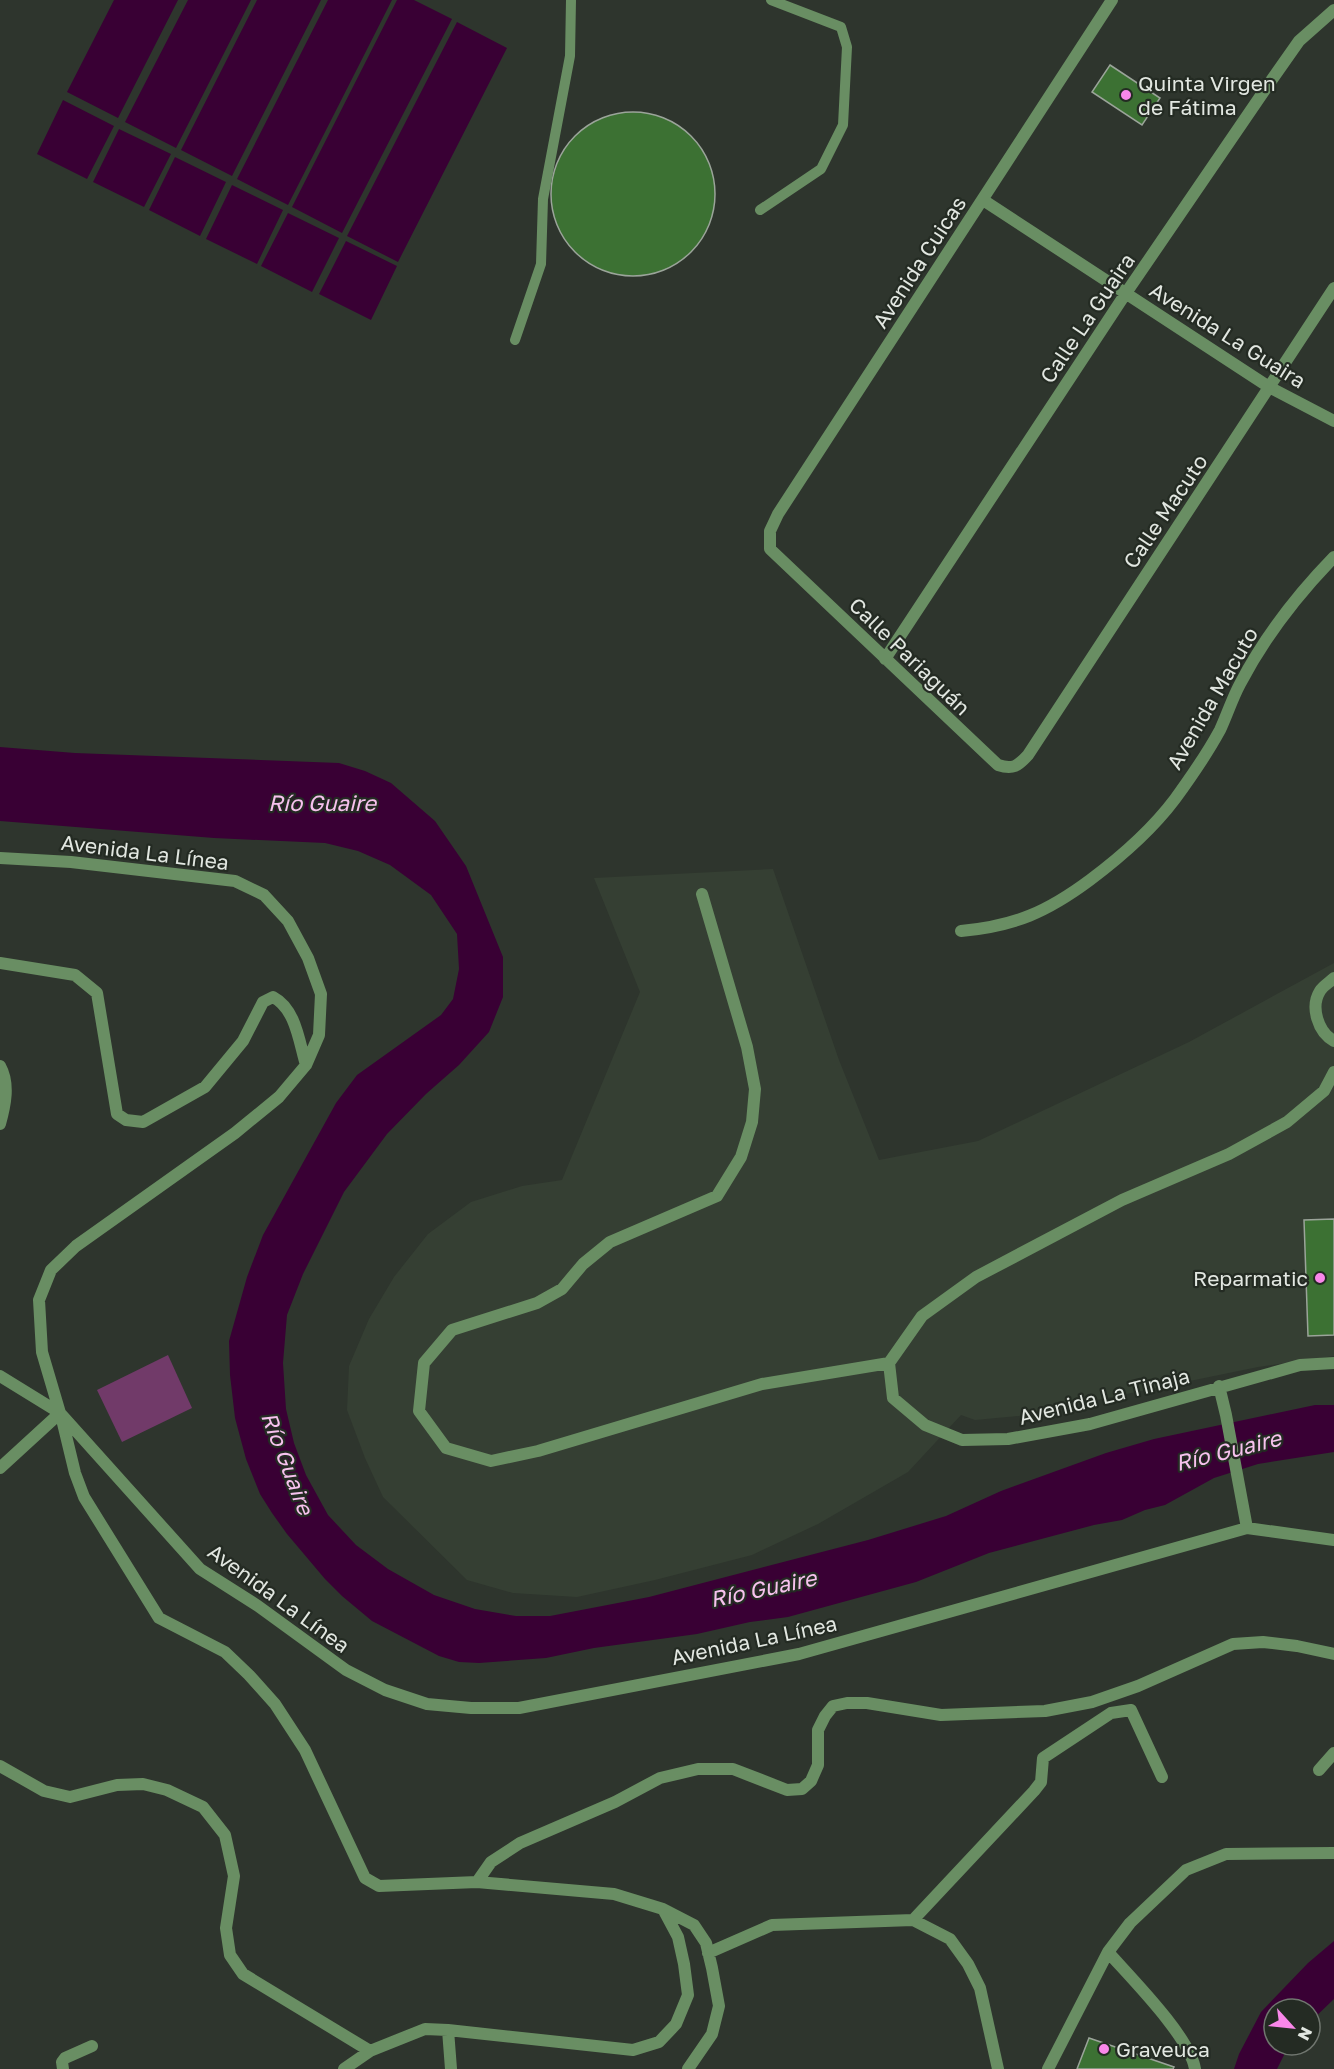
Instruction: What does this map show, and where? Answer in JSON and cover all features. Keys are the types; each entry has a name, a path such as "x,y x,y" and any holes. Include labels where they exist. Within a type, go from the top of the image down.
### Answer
{"street":[{"name":"Avenida Cuicas","path":"770,549 770,531 778,514 1112,0"},
{"name":"Calle La Guaira","path":"885,659 1126,293 1299,41 1334,10"},
{"name":"Avenida La Guaira","path":"983,200 1269,387 1334,422"},
{"name":"Calle Macuto","path":"1028,754 1334,288"},
{"name":"Calle Pariaguán","path":"770,549 998,765 1008,768 1020,764 1028,754"},
{"name":"Avenida Macuto","path":"961,930 1000,926 1041,911 1065,898 1120,857 1149,830 1174,800 1220,730 1240,685 1285,611 1334,556"},
{"name":"Avenida La Línea","path":"0,858 72,862 235,881 264,895 288,921 308,958 321,994 319,1035 306,1065 279,1097 194,1163 76,1246 51,1270 39,1300 42,1352 60,1413 200,1569 258,1606 345,1670 385,1690 427,1704 471,1708 519,1708 799,1654 1247,1528 1334,1540"},
{"path":"702,894 747,1047 755,1089 752,1122 741,1157 717,1196 610,1242 583,1264 562,1289 537,1303 452,1330 424,1363 419,1411 446,1448 491,1461 538,1451 762,1384 889,1363 922,1316 976,1277 1122,1200 1229,1154 1287,1122 1324,1091 1334,1072"},
{"path":"0,963 75,975 97,993 117,1114 126,1120 143,1122 205,1087 243,1041 263,1002 273,998 284,1003 295,1025 306,1065"},
{"path":"1334,978 1320,992 1316,1015 1326,1037 1334,1041"},
{"path":"0,1066 4,1074 5,1103 0,1125"},
{"name":"Avenida La Tinaja","path":"889,1363 893,1398 925,1425 962,1440 1008,1439 1090,1424 1300,1365 1334,1363"},
{"path":"0,1376 60,1413 75,1473 84,1497 159,1618 225,1652 275,1704 305,1750 365,1878 379,1886 477,1882 614,1894 663,1909 694,1925 706,1943 719,2006 712,2034 688,2069"},
{"path":"1219,1386 1247,1528"},
{"path":"0,1468 60,1413"},
{"path":"477,1882 491,1862 520,1843 615,1802 660,1778 698,1769 733,1769 787,1790 802,1789 811,1781 818,1765 818,1730 832,1706 867,1703 941,1715 1045,1711 1092,1702 1138,1686 1233,1644 1263,1642 1334,1654"},
{"path":"913,1920 1035,1791 1041,1782 1043,1758 1111,1713 1131,1710 1162,1777"},
{"path":"1319,1770 1334,1753"},
{"path":"0,1766 44,1791 70,1797 117,1785 143,1784 167,1790 203,1807 225,1835 234,1876 226,1928 230,1955 243,1974 369,2051"},
{"path":"1048,2069 1108,1952 1130,1923 1186,1870 1226,1854 1334,1853"},
{"path":"344,2069 369,2051 425,2029 633,2050 659,2042 676,2024 688,1995 678,1937 663,1909"},
{"path":"708,1953 772,1925 913,1920 950,1940 968,1964 980,1988 998,2069"},
{"path":"1108,1952 1160,2011 1187,2048 1195,2069"},
{"path":"448,2030 451,2069"},
{"path":"63,2069 64,2058 92,2046"}],"lane":[{"path":"515,340 540,264 543,199 570,56 571,0"},
{"path":"760,210 821,169 843,125 847,47 841,27 771,0"}],"shaded area":[{"path":"773,869 839,1060 879,1160 978,1141 1189,1042 1334,963 1334,1356 1258,1367 1019,1416 975,1420 961,1415 908,1472 818,1524 752,1555 577,1597 513,1593 467,1580 383,1497 365,1458 347,1410 349,1366 369,1319 394,1277 428,1234 471,1202 522,1186 562,1180 640,992 594,878"},
{"path":"168,1355 192,1408 122,1442 97,1390"}],"water":[{"path":"114,0 178,0 118,118 67,92"},
{"path":"188,0 251,0 176,148 125,122"},
{"path":"257,0 321,0 232,176 181,150"},
{"path":"328,0 392,0 288,205 237,179"},
{"path":"397,0 414,0 452,19 342,233 292,207"},
{"path":"457,22 507,48 398,262 347,236"},
{"path":"63,100 114,126 87,179 37,154"},
{"path":"119,129 171,154 144,207 93,182"},
{"path":"175,157 226,182 200,236 149,210"},
{"path":"232,185 283,210 257,264 206,239"},
{"path":"288,213 339,238 312,292 261,266"},
{"path":"346,241 397,266 371,320 319,294"},
{"name":"Río Guaire","path":"0,747 75,753 339,763 365,771 391,783 435,821 466,866 503,957 503,997 489,1032 459,1065 426,1094 387,1134 344,1192 303,1274 287,1315 283,1363 286,1409 294,1443 306,1475 328,1515 356,1545 388,1569 434,1595 475,1609 516,1616 550,1616 649,1597 868,1540 946,1516 1001,1491 1106,1453 1154,1439 1315,1405 1334,1405 1334,1452 1258,1464 1214,1478 1165,1505 1145,1510 1122,1520 1094,1525 989,1553 916,1582 788,1617 750,1622 697,1634 594,1648 546,1658 479,1663 459,1662 439,1656 372,1621 325,1579 287,1534 260,1494 246,1459 235,1418 229,1341 247,1277 263,1235 336,1103 357,1075 441,1015 453,999 459,969 457,934 431,895 390,865 358,851 325,843 214,838 0,821"},
{"path":"1334,1941 1334,1999 1322,2010 1322,1997 1275,1997 1308,1963"},
{"path":"1261,2012 1262,2057 1283,2057 1277,2069 1234,2069 1239,2054"}],"building":[{"name":"Quinta Virgen de Fátima","path":"1110,65 1160,98 1142,125 1092,92"},
{"path":"633,112 664,119 691,136 708,163 715,194 708,225 691,252 664,269 633,276 602,269 575,252 558,225 551,194 558,163 575,136 602,119"},
{"name":"Reparmatic","path":"1334,1219 1334,1335 1308,1336 1304,1220"},
{"name":"Graveuca","path":"1089,2038 1174,2067 1173,2069 1077,2069"}],"place":[{"name":"Quinta Virgen de Fátima","path":"1126,95"},
{"name":"Reparmatic","path":"1320,1278"},
{"name":"Graveuca","path":"1104,2049"}]}
